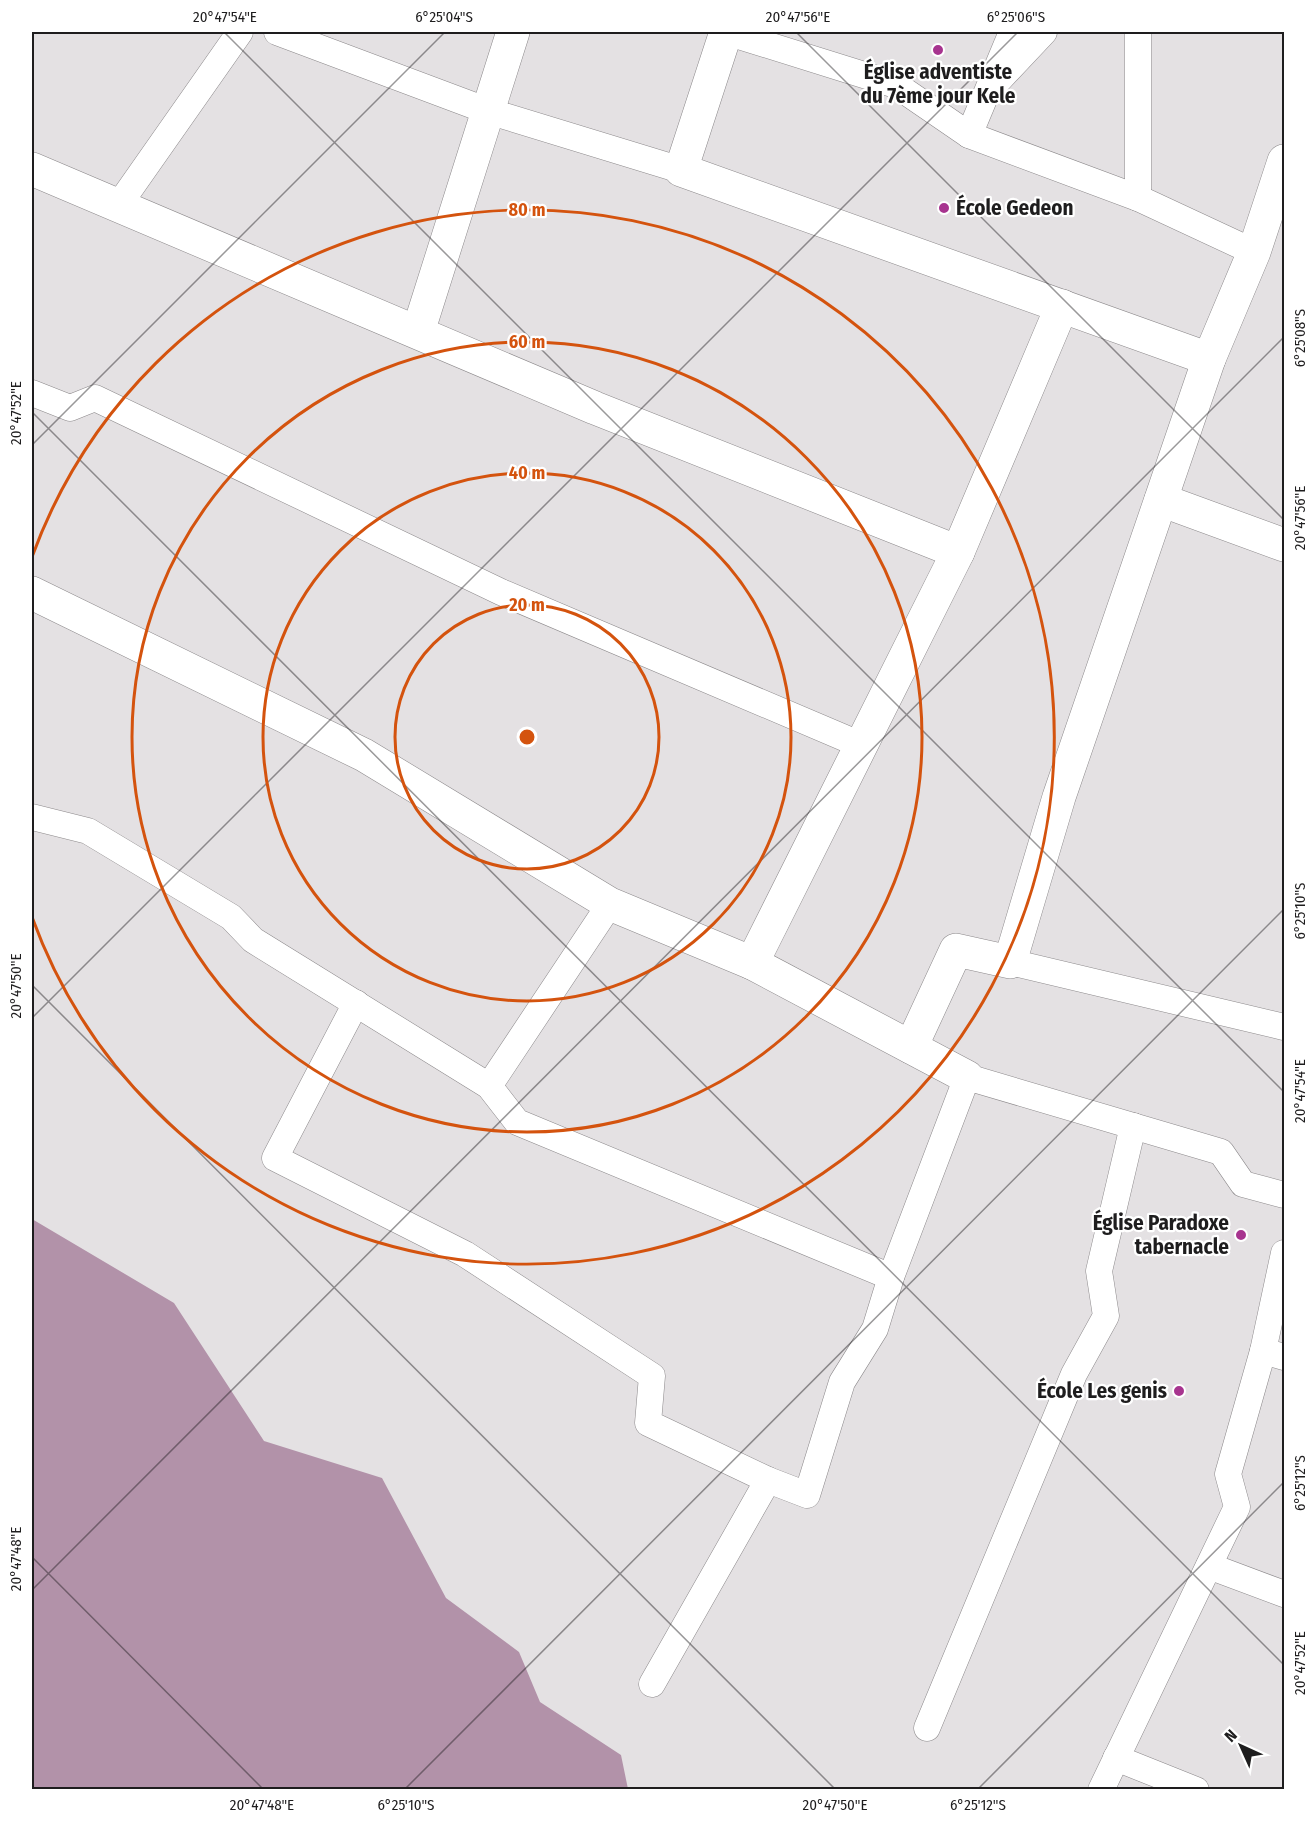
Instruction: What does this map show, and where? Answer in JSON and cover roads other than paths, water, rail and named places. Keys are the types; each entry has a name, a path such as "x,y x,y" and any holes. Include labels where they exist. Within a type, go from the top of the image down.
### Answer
{"street":[{"path":"418,332 513,32"},
{"path":"726,32 681,170 1209,359"},
{"path":"911,1047 956,950 1010,962 1059,797 1209,359 1254,252 1284,161"},
{"path":"32,169 595,408 958,552"},
{"path":"752,963 958,552 1062,306"},
{"path":"1161,500 1284,545"},
{"path":"32,594 364,755 610,904 752,963 967,1077"}],"lane":[{"path":"118,206 240,32"},
{"path":"278,32 488,111 681,170"},
{"path":"726,32 896,85 969,135 1138,198 1254,252"},
{"path":"969,135 1012,32"},
{"path":"984,96 1044,32"},
{"path":"1138,32 1138,198"},
{"path":"32,393 70,408 95,398 501,592 861,745"},
{"path":"32,817 88,831 231,917 253,940 489,1086 517,1122 891,1277"},
{"path":"489,1086 610,904"},
{"path":"1010,962 1284,1027"},
{"path":"356,1003 275,1158 465,1254 652,1376 648,1423 768,1480 807,1495 842,1382 875,1329 891,1277 967,1077 1221,1152 1243,1184 1284,1195"},
{"path":"927,1728 1074,1374 1106,1316 1099,1271 1133,1126"},
{"path":"1101,1790 1237,1507 1228,1474 1274,1354 1284,1253"},
{"path":"652,1684 768,1480"},
{"path":"1209,1566 1284,1594"},
{"path":"1116,1758 1196,1790"}],"place":[{"name":"Église adventiste du 7ème jour Kele","path":"938,50"},
{"name":"École Gedeon","path":"944,208"},
{"name":"Église Paradoxe tabernacle","path":"1241,1235"},
{"name":"École Les genis","path":"1179,1391"}]}
